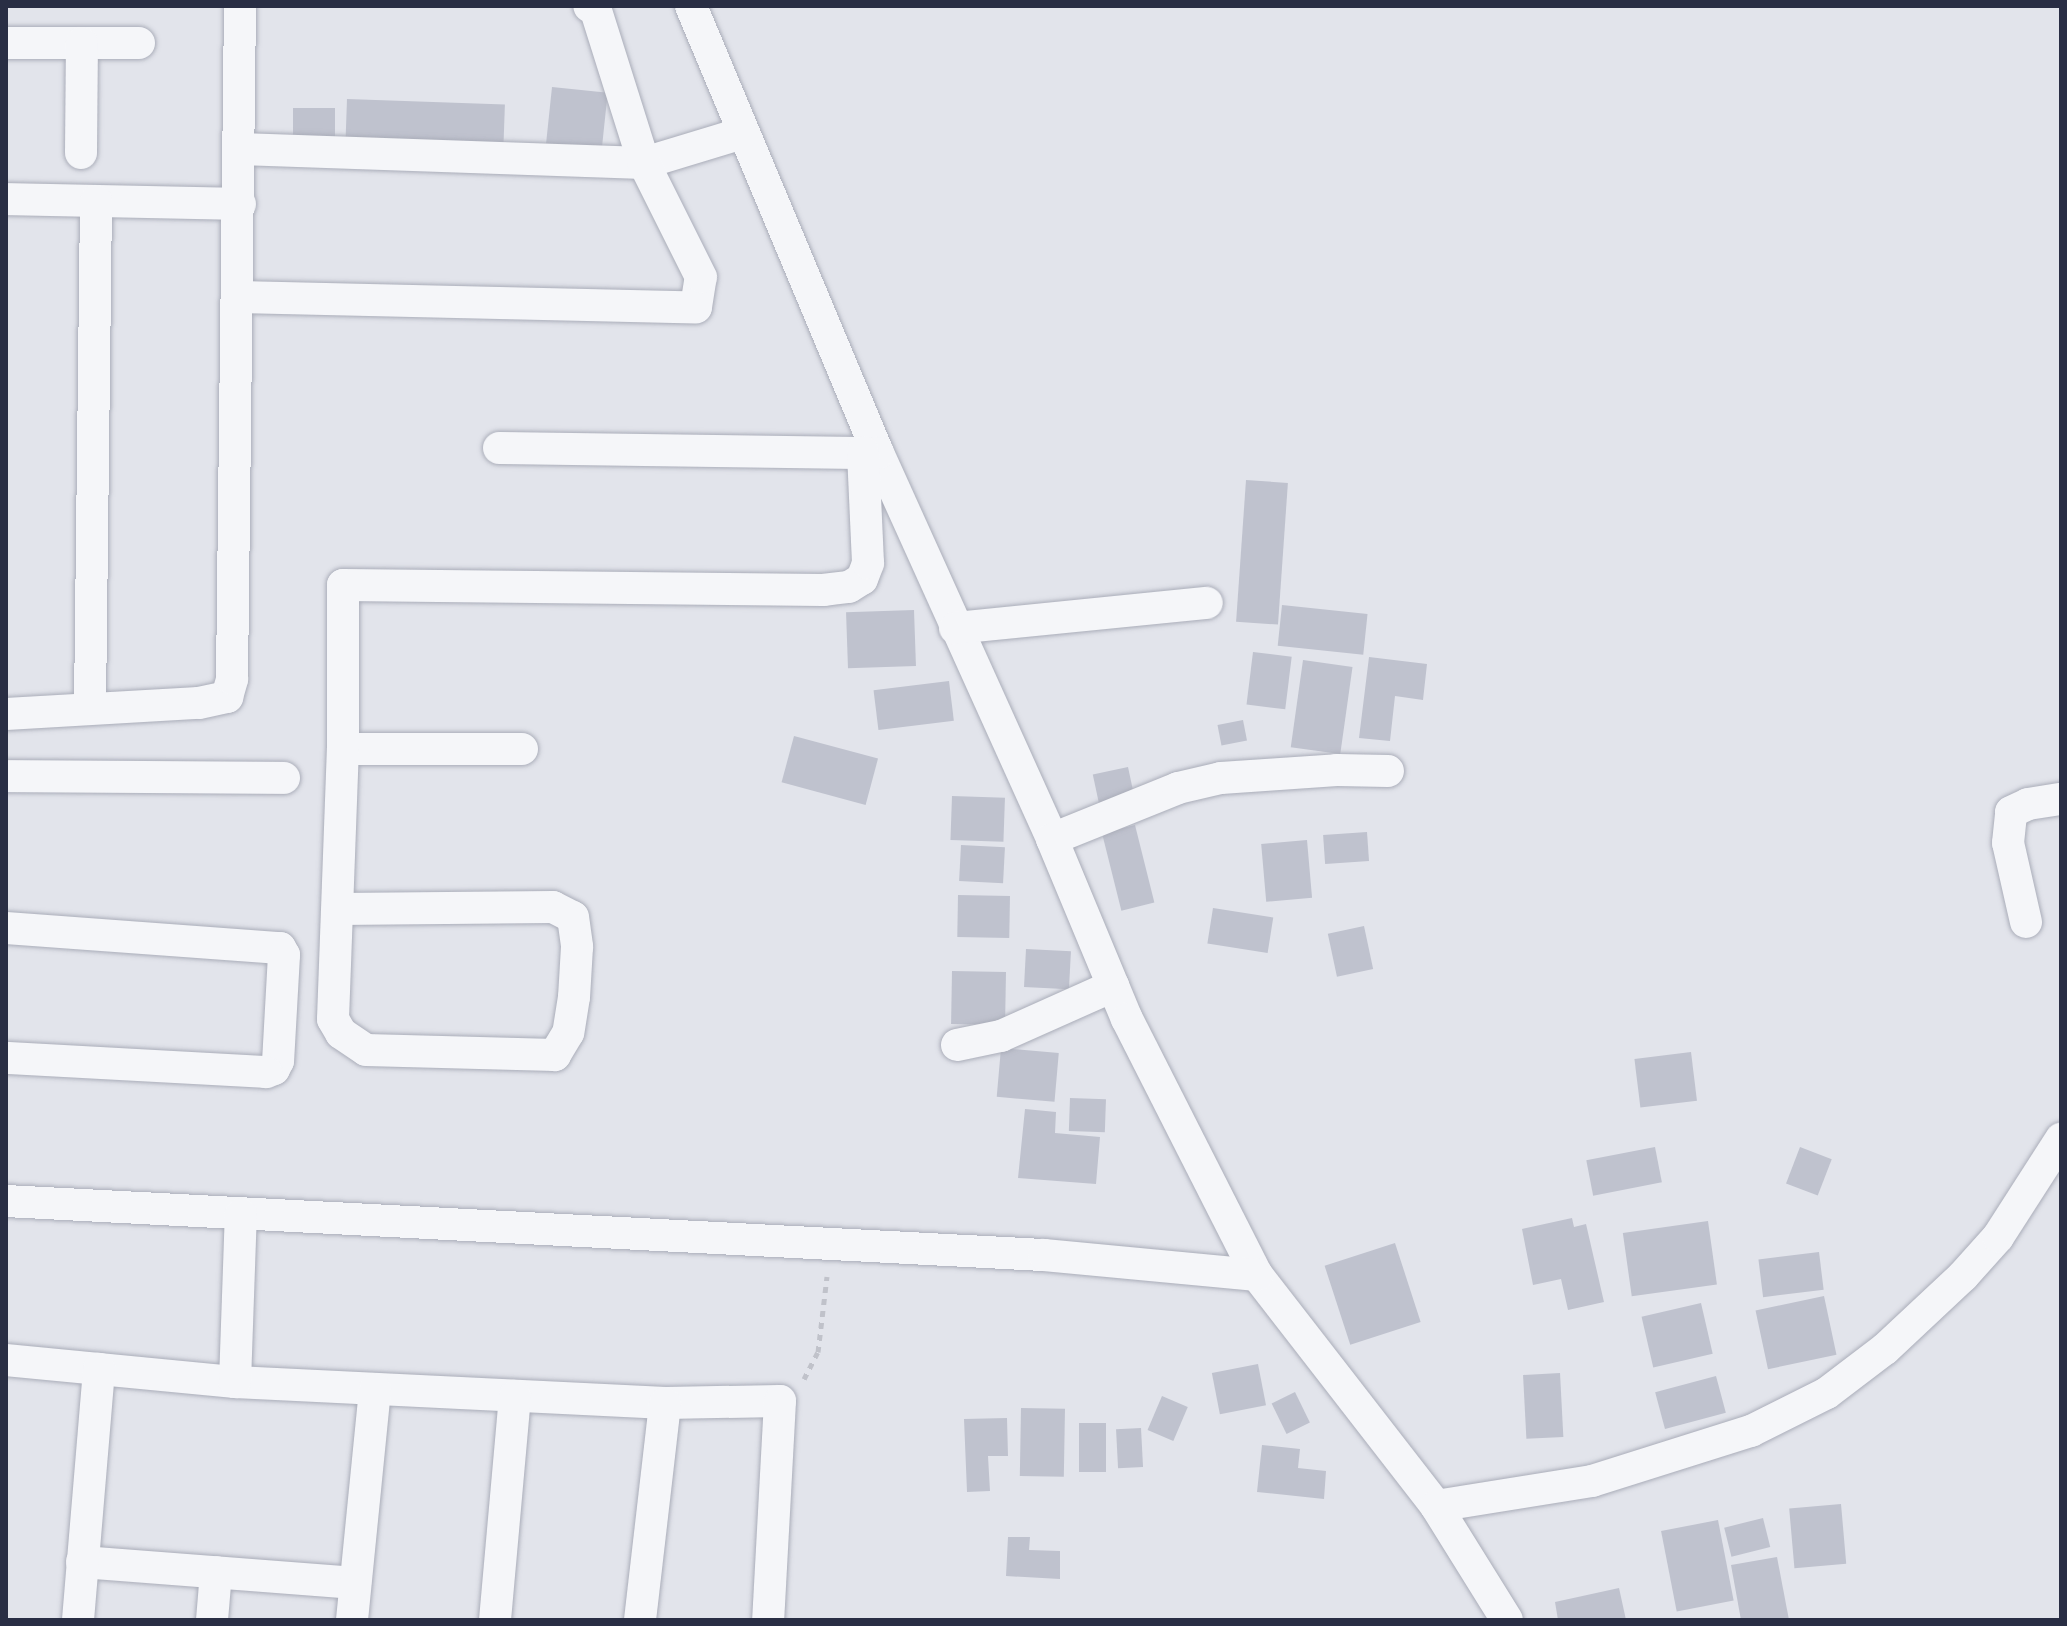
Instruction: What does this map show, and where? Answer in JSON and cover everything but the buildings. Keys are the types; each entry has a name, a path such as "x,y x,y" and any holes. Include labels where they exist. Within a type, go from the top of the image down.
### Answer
{"street":[{"path":"6,714 199,703 227,697 232,679 240,6"},
{"path":"238,297 696,307 701,277 644,163 595,8 589,6"},
{"path":"691,6 871,452 1052,839 1113,986 1257,1275 1436,1506 1507,1620"},
{"path":"6,43 139,43"},
{"path":"81,153 82,43"},
{"path":"240,149 644,163 743,133"},
{"path":"6,199 240,204"},
{"path":"90,707 96,201"},
{"path":"499,448 871,452"},
{"path":"338,909 553,907 573,917 577,947 568,1033 555,1055 366,1050 341,1033 333,1019 343,749 343,585 823,590 849,587 862,579 868,563 871,452"},
{"path":"955,628 1207,603"},
{"path":"343,749 522,749"},
{"path":"1052,839 1178,788 1221,778 1313,771 1388,771"},
{"path":"6,776 284,778"},
{"path":"2026,922 2008,843 2011,812 2028,804 2061,799"},
{"path":"6,928 280,948 284,955 278,1061 274,1069 266,1072 6,1058"},
{"path":"957,1045 1001,1036 1113,986"},
{"path":"1436,1506 1592,1481 1751,1431 1827,1393 1885,1349 1963,1276 1998,1237 2061,1139"},
{"path":"6,1201 1044,1255 1257,1275"},
{"path":"235,1382 241,1214"},
{"path":"6,1360 235,1382 665,1403 780,1401 768,1620"},
{"path":"78,1620 99,1369"},
{"path":"352,1620 375,1389"},
{"path":"495,1620 515,1396"},
{"path":"640,1620 665,1403"},
{"path":"82,1562 355,1583"},
{"path":"212,1620 216,1572"}],"path":[{"path":"780,1401 800,1386 818,1352 831,1244"}]}
